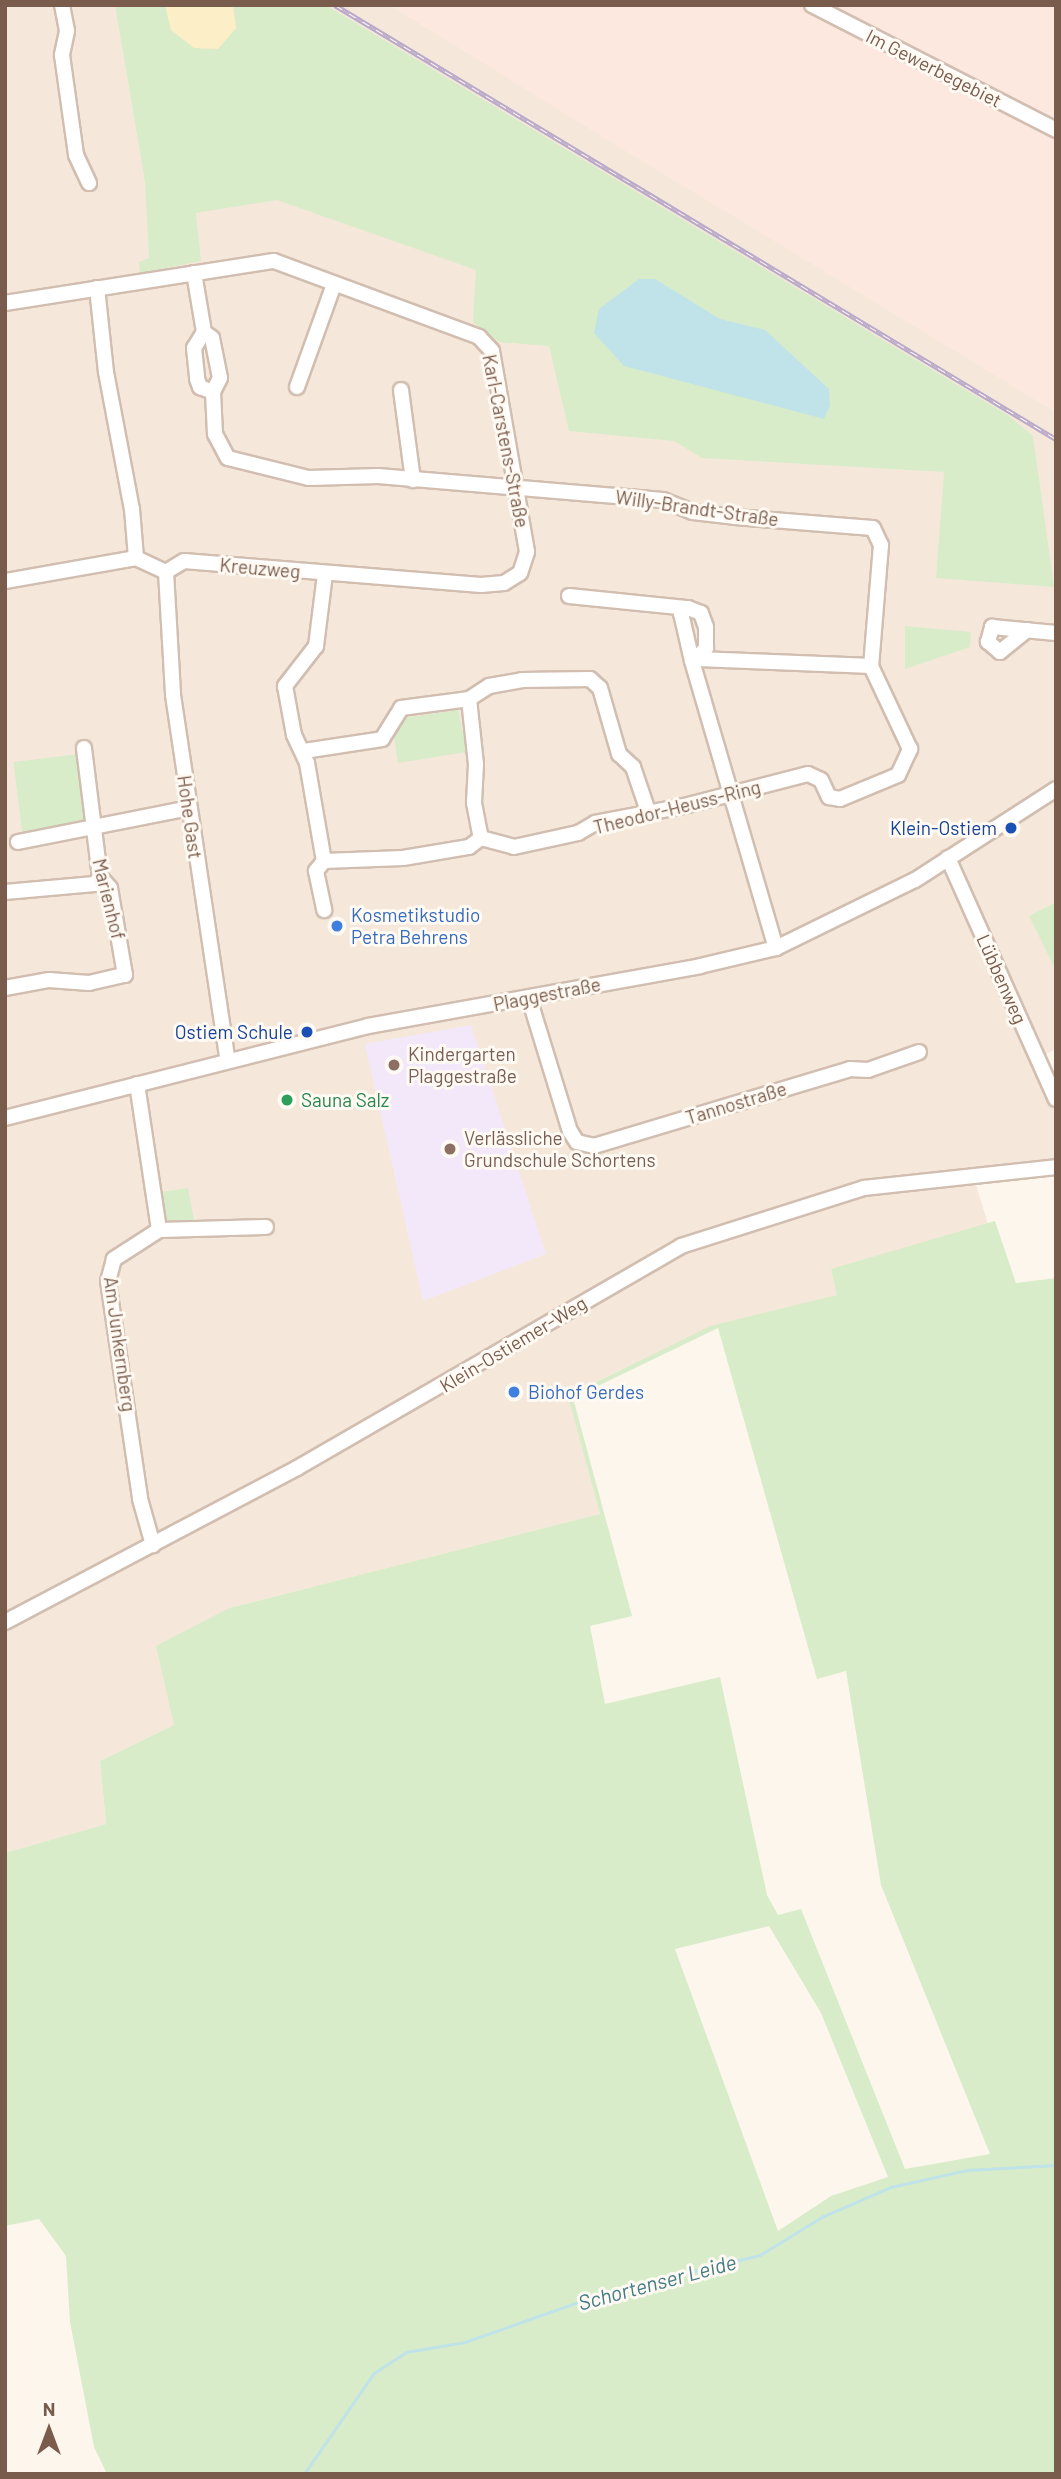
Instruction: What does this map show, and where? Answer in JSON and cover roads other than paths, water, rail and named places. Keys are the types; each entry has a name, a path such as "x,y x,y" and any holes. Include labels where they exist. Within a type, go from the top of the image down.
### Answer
{"street":[{"path":"62,5 67,32 62,55 76,155 89,183"},
{"name":"Im Gewerbegebiet","path":"812,5 1056,130"},
{"name":"Karl-Carstens-Straße","path":"5,303 274,261 479,337 492,351 517,489 527,552 520,573"},
{"path":"194,273 204,332 216,349 220,378 213,392 215,434 228,458 309,478 413,480 517,489"},
{"path":"297,387 334,284"},
{"path":"97,288 106,372 132,509 135,558"},
{"path":"204,332 194,348 197,379 200,387 213,392"},
{"path":"401,390 413,480"},
{"name":"Willy-Brandt-Straße","path":"517,489 663,500 693,512 873,528 881,545 872,666"},
{"path":"5,581 135,558 166,572"},
{"name":"Kreuzweg","path":"166,572 184,561 481,585 504,583 520,573"},
{"name":"Hohe Gast","path":"166,572 173,695 228,1061"},
{"path":"324,910 316,871 324,861 304,751 294,735 285,686 316,646 325,574"},
{"path":"569,596 688,608 701,613 706,627 706,648 696,660"},
{"path":"688,608 681,613 776,948"},
{"path":"1027,630 1056,633"},
{"path":"696,660 872,666"},
{"name":"Theodor-Heuss-Ring","path":"481,838 514,847 648,811 732,794 808,774 821,780 834,800 898,775 909,742 872,666"},
{"path":"304,751 383,739 401,708 469,699 489,686 522,680 590,679 600,688 619,754 633,767 648,811"},
{"path":"324,861 403,858 469,847 481,838 474,803 477,784 469,699"},
{"name":"Marienhof","path":"5,988 50,980 89,983 125,975 110,888 100,877 97,827 84,748"},
{"name":"Plaggestraße","path":"5,1118 375,1024 529,998 776,948 863,909 1056,789"},
{"path":"18,842 189,808"},
{"name":"Lübbenweg","path":"948,858 1056,1099"},
{"path":"5,892 95,884 100,877"},
{"name":"Tannostraße","path":"529,998 570,1131 577,1142 594,1146 850,1069 869,1070 919,1052"},
{"path":"137,1084 159,1230 266,1227"},
{"name":"Klein-Ostiemer-Weg","path":"5,1622 153,1545 445,1385 681,1246 864,1188 1056,1167"},
{"name":"Am Junkernberg","path":"153,1545 140,1499 108,1269 114,1259 159,1230"}],"water":[{"path":"639,279 655,279 720,319 765,330 829,389 830,405 824,419 624,366 594,333 599,309"}],"waterway":[{"name":"Schortenser Leide","path":"304,2474 374,2373 406,2352 465,2342 607,2292 760,2255 822,2217 891,2187 967,2170 1056,2165"}],"railway":[{"path":"335,5 1056,439"}],"place":[{"name":"Klein-Ostiem","path":"1011,828"},
{"name":"Kosmetikstudio Petra Behrens","path":"337,926"},
{"name":"Ostiem Schule","path":"307,1032"},
{"name":"Kindergarten Plaggestraße","path":"394,1065"},
{"name":"Sauna Salz","path":"287,1100"},
{"name":"Verlässliche Grundschule Schortens","path":"450,1149"},
{"name":"Biohof Gerdes","path":"514,1392"}]}
